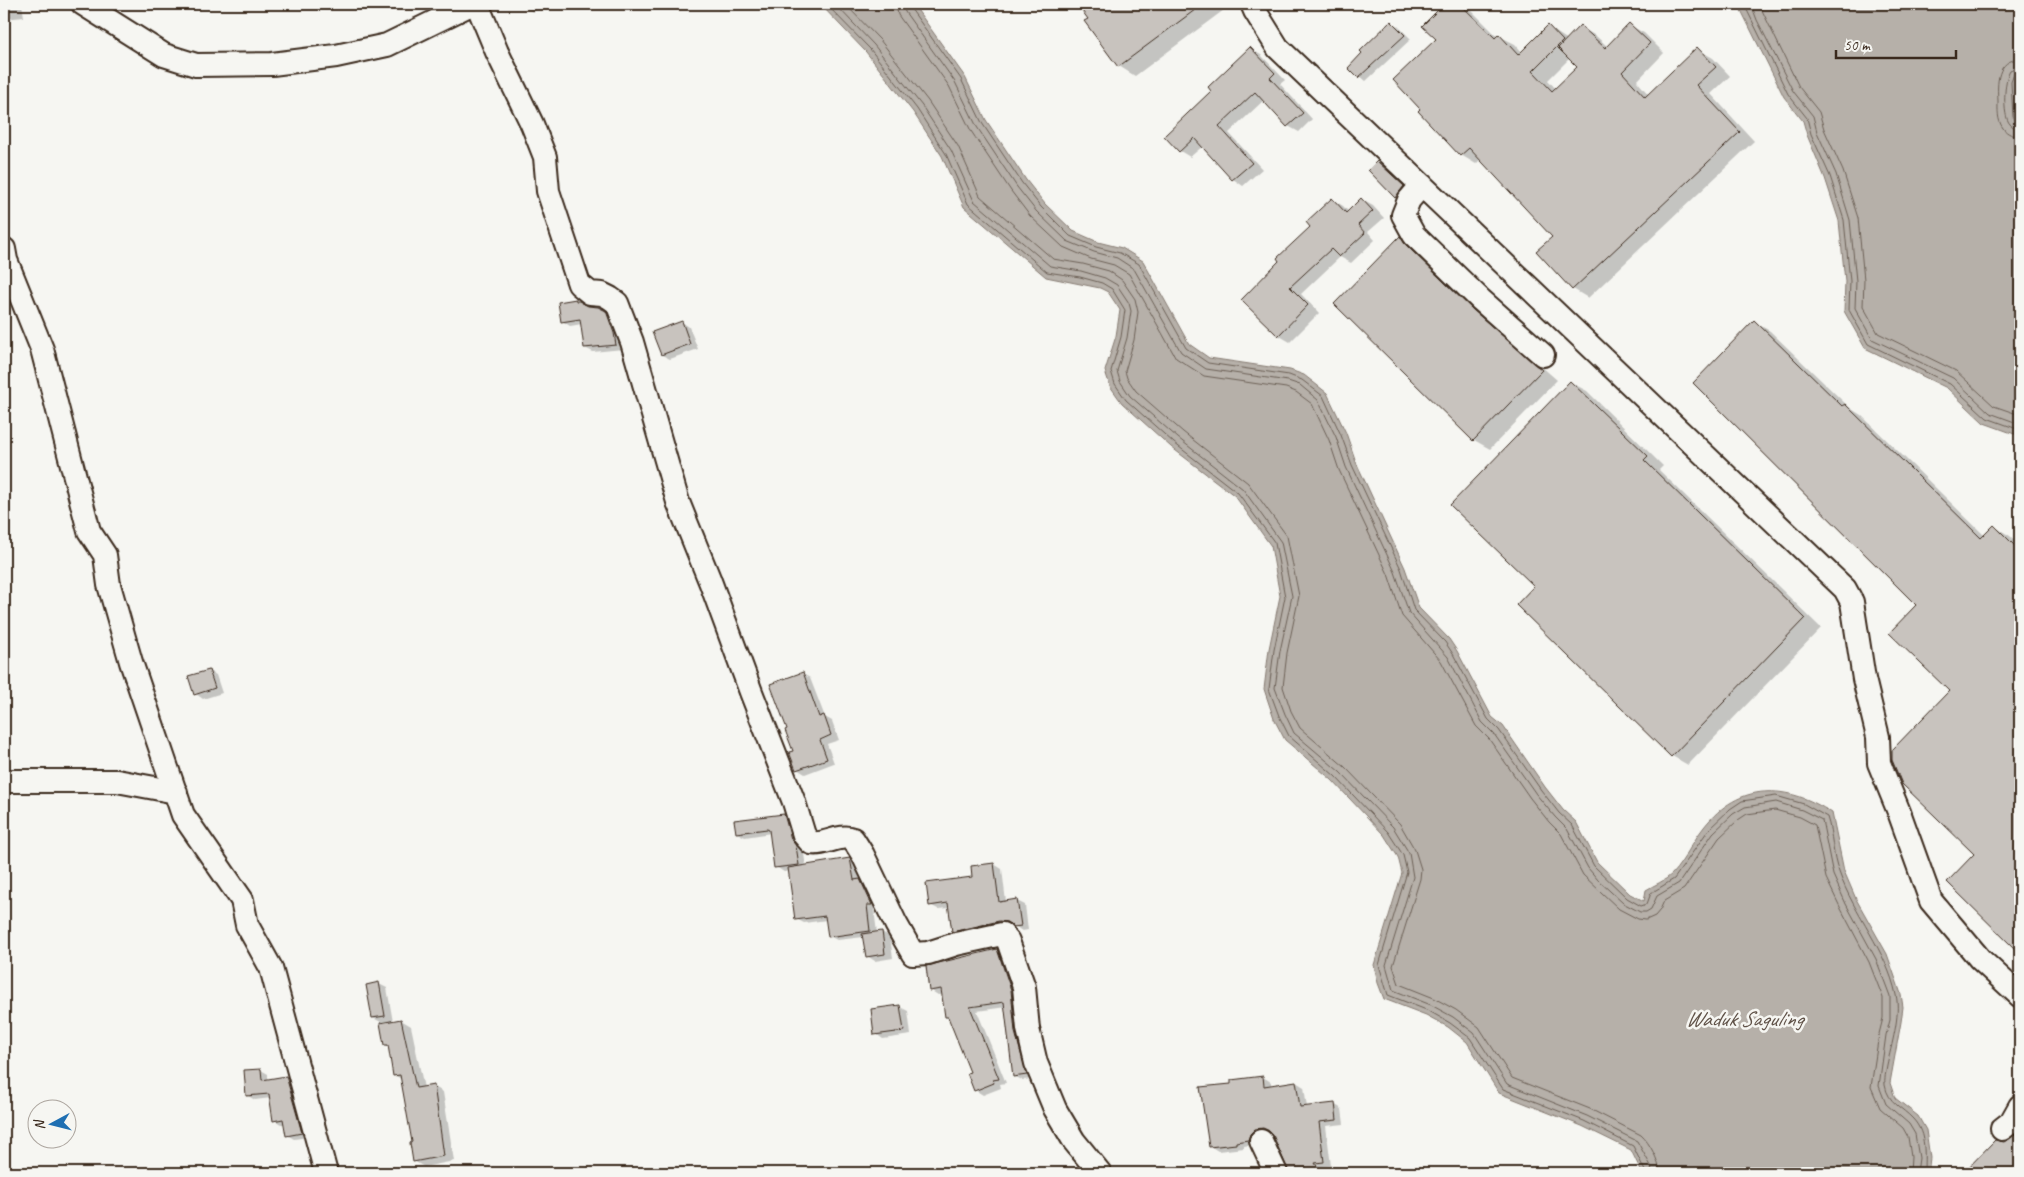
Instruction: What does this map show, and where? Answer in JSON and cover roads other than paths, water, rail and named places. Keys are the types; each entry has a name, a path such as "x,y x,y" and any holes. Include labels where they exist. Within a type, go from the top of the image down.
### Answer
{"street":[{"path":"82,4 164,55 175,60 202,65 272,64 336,56 387,45 471,4"},
{"path":"477,4 497,52 532,124 544,157 548,191 579,284 590,293 602,294 616,303 629,334 678,502 794,802 804,835 811,843 819,844 842,837 853,839 913,954 928,954 956,944 1002,934 1008,941 1024,987 1028,1029 1036,1063 1055,1108 1074,1141 1100,1173"},
{"path":"1252,4 1278,48 1845,589 1852,602 1864,679 1878,737 1879,763 1900,812 1932,901 1980,959 2020,996"},
{"path":"1422,185 1409,200 1403,215 1414,235 1481,300 1543,355"},
{"path":"4,249 6,260 42,349 89,531 105,555 109,585 131,662 184,816 242,900 248,925 271,968 326,1173"},
{"path":"4,782 118,781 176,792"},
{"path":"2002,1129 2011,1122 2020,1106"},
{"path":"1261,1141 1276,1173"}],"water":[{"name":"Waduk Saguling","path":"820,4 913,4 965,77 986,120 1026,180 1045,204 1073,231 1098,242 1122,248 1143,261 1189,344 1209,358 1290,370 1304,375 1327,393 1346,433 1356,462 1405,568 1419,608 1449,639 1492,717 1503,726 1545,787 1563,810 1576,822 1597,862 1630,894 1644,901 1646,890 1672,874 1704,827 1718,812 1732,802 1748,795 1764,792 1781,792 1815,803 1832,813 1844,871 1856,899 1887,954 1901,994 1903,1007 1890,1083 1895,1098 1918,1116 1926,1130 1930,1158 1928,1173 1642,1173 1631,1150 1582,1126 1499,1093 1467,1042 1448,1027 1426,1015 1384,999 1374,965 1402,873 1398,857 1384,835 1332,780 1285,740 1274,719 1264,689 1269,649 1280,596 1271,546 1235,496 1171,447 1122,403 1110,386 1105,371 1116,336 1120,310 1108,292 1100,288 1046,277 964,207 942,156 913,112 866,52"},
{"path":"1738,4 2020,4 2020,72 2016,82 2020,134 2020,436 1984,423 1947,388 1865,348 1844,311 1845,281 1839,221 1825,178 1803,121 1784,97"}]}
